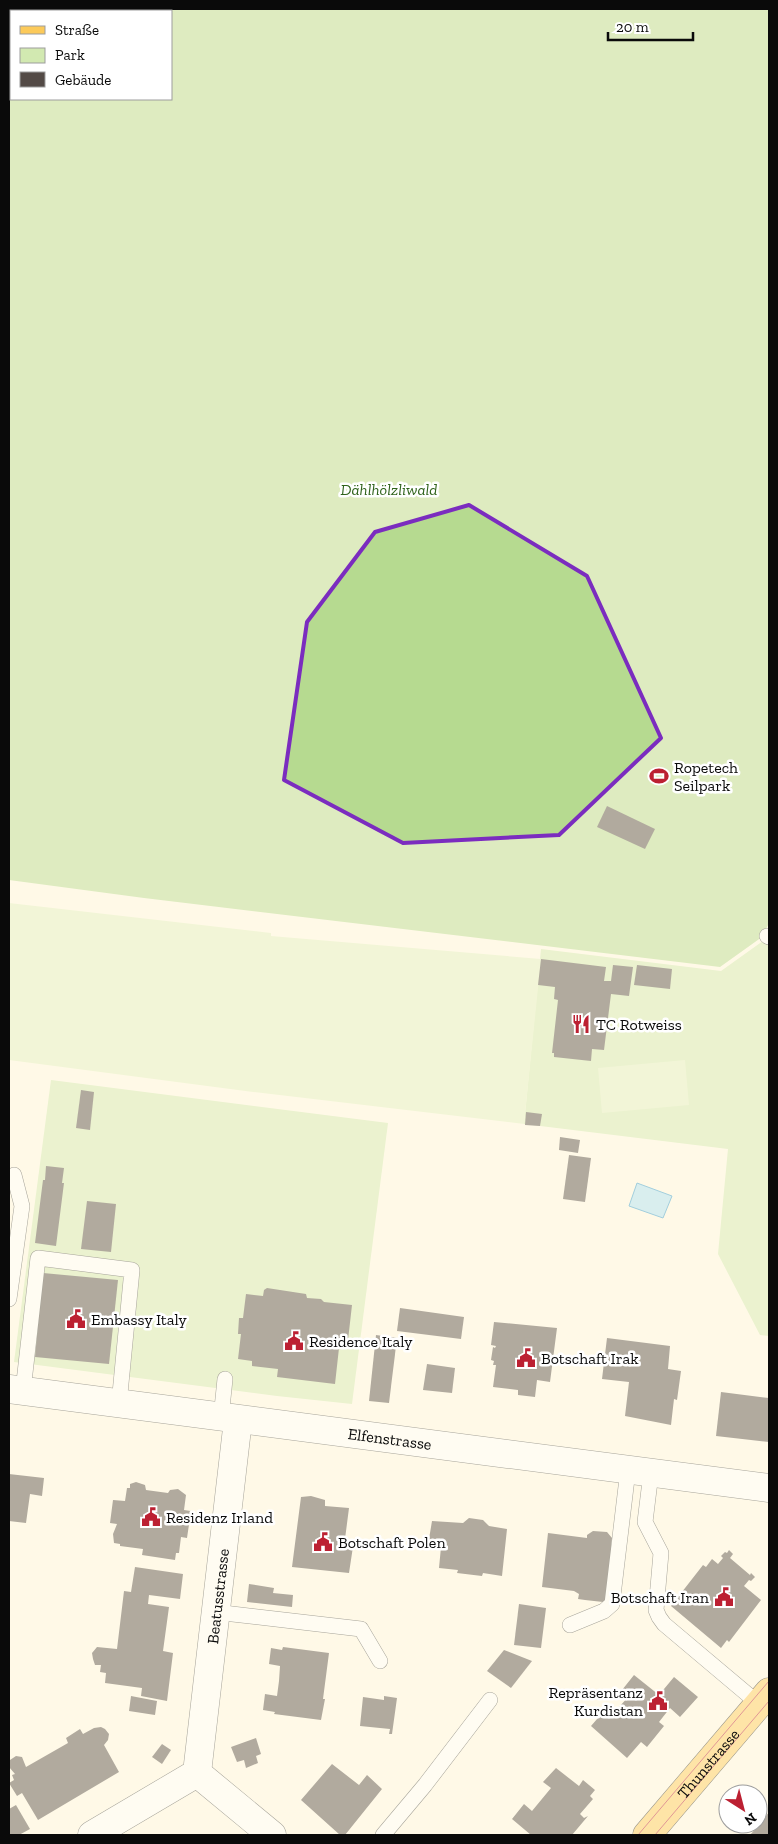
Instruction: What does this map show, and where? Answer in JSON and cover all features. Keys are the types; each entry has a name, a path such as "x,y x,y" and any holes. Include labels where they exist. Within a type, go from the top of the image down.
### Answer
{"main road":[{"name":"Thunstrasse","path":"647,1835 764,1698"}],"street":[{"name":"Elfenstrasse","path":"16,1390 769,1488"},
{"name":"Beatusstrasse","path":"197,1773 215,1612 230,1419"},
{"path":"92,1835 197,1773 272,1835"}],"lane":[{"path":"9,1299 22,1206 14,1175"},
{"path":"16,1390 38,1258 45,1252 95,1258 132,1270 119,1404"},
{"path":"225,1379 230,1419"},
{"path":"570,1625 604,1611 612,1604 640,1471"},
{"path":"640,1471 645,1522 660,1553 656,1610 659,1617 664,1624 764,1698"},
{"path":"215,1612 361,1629 380,1660"},
{"path":"383,1835 425,1786 490,1700"}],"highlighted area":[{"path":"469,505 587,576 661,738 559,835 403,843 284,780 307,622 375,532"}],"green space":[{"name":"Dählhölzliwald","path":"9,9 769,9 769,923 762,937 720,967 9,880"},
{"path":"9,903 271,933 271,936 541,959 524,1124 253,1092 9,1060"},
{"path":"767,938 769,940 769,1336 760,1335 718,1254 728,1149 524,1124 541,949 721,971"},
{"path":"685,1060 689,1105 602,1113 598,1068"},
{"path":"51,1080 388,1123 352,1404 14,1362"}],"water":[{"path":"637,1183 672,1196 663,1218 629,1206"}],"building":[{"path":"607,806 655,829 645,849 597,827"},
{"name":"TC Rotweiss","path":"541,959 606,967 604,981 611,981 613,965 633,967 629,996 611,994 604,1050 592,1049 591,1061 554,1057 554,1053 552,1053 558,1000 554,999 555,987 538,985"},
{"path":"637,965 672,969 670,989 634,985"},
{"path":"81,1090 94,1092 90,1130 76,1128"},
{"path":"526,1112 542,1114 540,1126 525,1125"},
{"path":"560,1137 580,1140 578,1153 559,1150"},
{"path":"569,1155 591,1158 585,1202 563,1199"},
{"path":"46,1166 64,1168 62,1183 64,1183 56,1246 35,1243"},
{"path":"87,1201 116,1204 111,1252 81,1249"},
{"name":"Embassy Italy","path":"43,1273 118,1280 109,1364 35,1357"},
{"name":"Residence Italy","path":"267,1288 306,1294 307,1298 321,1299 324,1302 352,1305 347,1349 339,1348 335,1384 277,1377 278,1369 252,1366 252,1361 238,1359 241,1334 238,1334 239,1318 243,1318 246,1294 263,1296 264,1290"},
{"path":"400,1308 464,1317 461,1339 397,1331"},
{"path":"494,1322 557,1328 550,1382 537,1380 535,1397 518,1395 518,1390 493,1387 496,1365 493,1365 494,1361 491,1360 493,1347 495,1348 496,1346 491,1345"},
{"path":"376,1335 397,1338 389,1403 369,1401"},
{"path":"607,1338 670,1346 668,1369 681,1371 677,1400 674,1399 671,1425 625,1416 629,1382 602,1379"},
{"path":"427,1364 455,1368 452,1393 423,1390"},
{"path":"721,1392 769,1398 769,1442 716,1436"},
{"path":"9,1474 44,1478 42,1496 30,1494 26,1523 9,1521"},
{"name":"Residenz Irland","path":"136,1482 145,1485 146,1490 168,1493 170,1490 178,1489 186,1495 184,1510 191,1511 187,1538 181,1537 179,1553 176,1553 175,1560 142,1555 143,1549 120,1546 120,1544 114,1543 113,1534 117,1524 110,1523 113,1500 125,1501 127,1488 130,1488 130,1484"},
{"path":"311,1496 325,1500 325,1506 349,1508 345,1539 354,1540 349,1573 292,1567 301,1497"},
{"path":"469,1518 483,1520 489,1526 507,1529 502,1576 483,1573 482,1576 457,1573 458,1570 439,1568 441,1547 428,1545 432,1521 463,1523"},
{"path":"593,1531 607,1532 612,1538 611,1546 613,1546 605,1601 578,1599 579,1594 574,1591 542,1587 548,1533 587,1538 587,1535"},
{"path":"729,1550 733,1554 730,1558 755,1577 744,1586 761,1600 729,1642 727,1640 721,1648 671,1606 703,1565 706,1567 712,1559 718,1564 723,1558 721,1556"},
{"path":"135,1567 183,1574 180,1599 149,1595 148,1604 169,1607 163,1651 173,1653 167,1701 141,1696 142,1688 105,1683 106,1673 100,1672 101,1665 95,1665 93,1659 92,1653 97,1647 117,1649 124,1591 131,1592"},
{"path":"249,1584 274,1588 273,1593 293,1595 292,1607 247,1602"},
{"path":"519,1604 546,1608 541,1648 514,1645"},
{"path":"283,1647 329,1653 321,1720 274,1714 275,1712 263,1710 265,1694 277,1696 279,1681 280,1666 269,1664 271,1648 282,1650"},
{"path":"504,1650 532,1661 511,1688 487,1671"},
{"path":"634,1675 659,1695 674,1677 698,1697 680,1717 670,1708 659,1722 664,1726 647,1747 641,1742 627,1758 591,1726 604,1711 610,1717 629,1696 622,1690"},
{"path":"131,1696 157,1701 155,1715 129,1711"},
{"path":"384,1696 397,1698 392,1734 389,1734 390,1729 360,1726 363,1697 384,1700"},
{"path":"101,1727 109,1734 108,1740 104,1745 119,1772 38,1820 22,1793 17,1796 9,1783 14,1780 12,1775 15,1774 9,1767 10,1760 16,1756 22,1757 26,1767 68,1743 66,1738 80,1729 83,1734 94,1728"},
{"path":"256,1738 261,1754 256,1756 258,1763 246,1768 244,1760 237,1762 231,1747"},
{"path":"162,1744 171,1750 162,1764 152,1757"},
{"path":"332,1764 359,1785 367,1775 382,1789 345,1835 340,1835 301,1800"},
{"path":"556,1768 579,1786 583,1780 595,1790 590,1796 593,1799 580,1814 584,1818 588,1816 572,1835 531,1835 512,1819 524,1804 532,1811 551,1788 543,1782"},
{"path":"16,1805 30,1829 19,1835 9,1835 9,1809"},
{"path":"769,1812 769,1835 750,1835 768,1834"}],"tram line":[{"path":"638,1835 769,1681"},
{"path":"655,1835 769,1701"}],"place":[{"name":"Ropetech Seilpark","path":"659,776"},
{"name":"TC Rotweiss","path":"581,1024"},
{"name":"Embassy Italy","path":"76,1319"},
{"name":"Residence Italy","path":"294,1341"},
{"name":"Botschaft Irak","path":"526,1358"},
{"name":"Residenz Irland","path":"151,1517"},
{"name":"Botschaft Polen","path":"323,1542"},
{"name":"Botschaft Iran","path":"724,1597"},
{"name":"Repräsentanz Kurdistan","path":"658,1701"}]}
